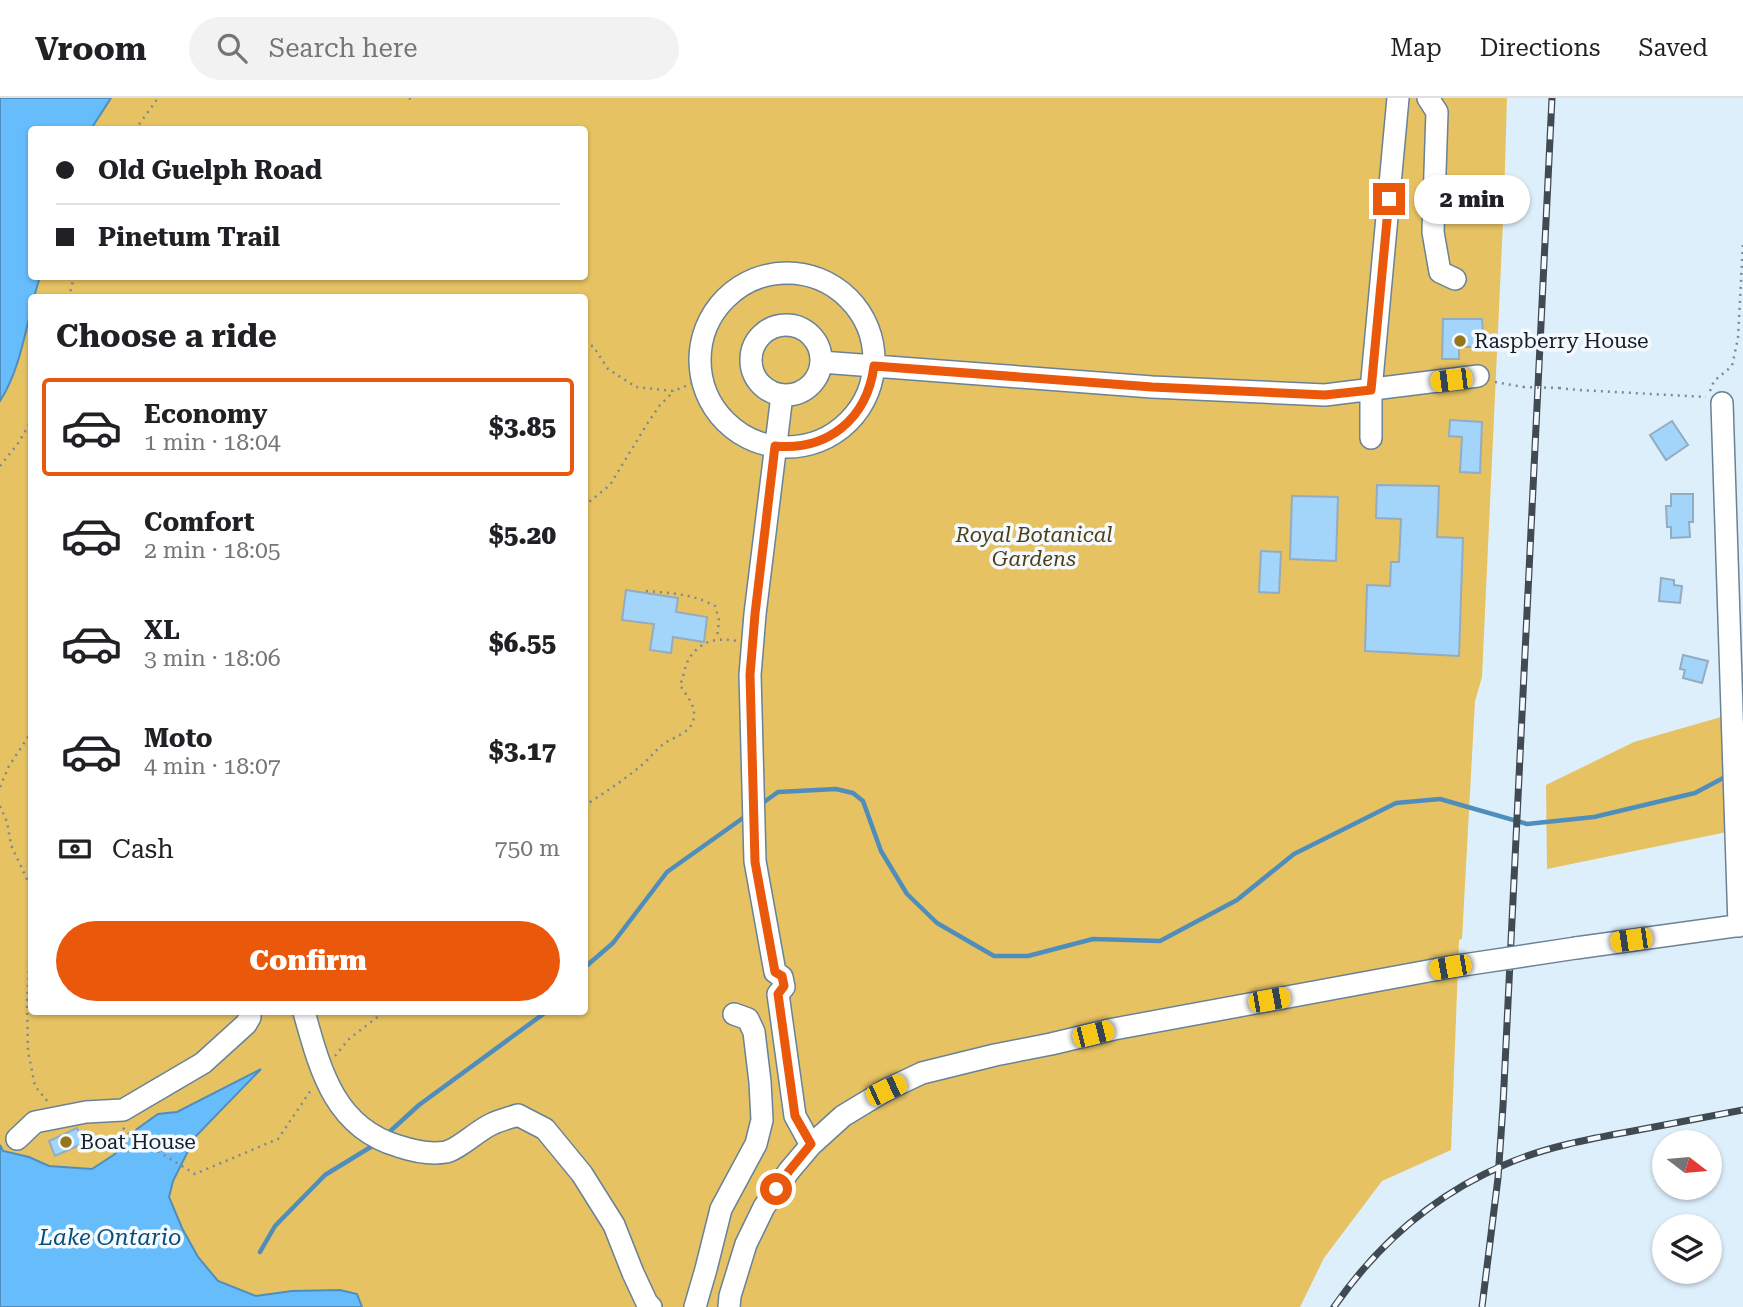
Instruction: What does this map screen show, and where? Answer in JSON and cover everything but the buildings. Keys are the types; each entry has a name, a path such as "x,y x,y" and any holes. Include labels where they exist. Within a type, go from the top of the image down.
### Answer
{"street":[{"path":"1371,438 1371,390 1398,98"},
{"path":"1428,98 1437,112 1433,232 1440,272 1455,279"},
{"path":"787,272 813,276 836,287 846,296 868,327 874,366 870,387 860,407 838,431 808,445 786,447 750,439 728,424 712,404 700,367 702,341 712,316 728,296 749,281 787,272"},
{"path":"794,325 813,337 821,362 817,377 807,389 793,395 782,395 763,387 751,368 751,357 753,346 763,333 772,327 794,325"},
{"path":"821,362 1152,387 1325,395 1478,376"},
{"path":"782,395 750,675 755,862 775,972 768,979 769,989 778,994 795,1116 811,1144"},
{"path":"729,1307 746,1244 764,1207 811,1144 844,1116 886,1090 922,1073 1114,1029 1450,967 1741,925 1715,400"},
{"path":"695,1307 721,1209 756,1144 762,1120 754,1032 748,1019 734,1014"},
{"path":"18,1139 35,1122 86,1112 123,1110 203,1063 246,1024 250,1015"},
{"path":"305,1015 332,1094 349,1115 378,1138 419,1152 448,1152 491,1124 518,1115 545,1129 582,1174 614,1226 633,1273 651,1307"}],"path":[{"path":"138,126 158,98"},
{"path":"1478,376 1523,387 1559,387 1715,400 1714,381 1732,366 1738,338 1743,243"},
{"path":"588,345 593,346 608,369 636,387 674,391"},
{"path":"588,503 610,485 660,405 674,391 702,379"},
{"path":"0,466 28,426"},
{"path":"646,591 691,596 715,606 719,620 717,638"},
{"path":"588,803 643,764 663,745 687,730 693,722 692,701 680,685 690,658 705,644 717,638 753,642"},
{"path":"0,788 9,766 28,737"},
{"path":"0,806 7,822 11,845 28,881"},
{"path":"28,1015 28,1051 35,1086 50,1105 70,1116"},
{"path":"128,1133 195,1174 278,1139 349,1039 380,1015"}],"green space":[{"name":"Royal Botanical Gardens","path":"111,98 1507,98 1482,677 1475,701 1462,939 1459,940 1451,1150 1382,1181 1324,1258 1300,1307 362,1307 357,1294 340,1290 292,1291 256,1296 218,1281 198,1257 169,1197 173,1181 195,1137 259,1070 177,1112 158,1114 137,1129 115,1154 92,1169 49,1166 29,1157 3,1151 0,1145 0,401 19,356 28,316 28,1015 588,1015 588,294 34,294 39,280 588,280 588,126 93,126"},
{"path":"1721,717 1727,832 1547,869 1546,785 1634,742"}],"water":[{"path":"0,98 111,98 93,126 28,126 28,280 39,280 34,294 28,294 28,320 19,356 0,401"},
{"name":"Lake Ontario","path":"261,1069 195,1137 173,1181 169,1197 182,1228 198,1257 218,1281 256,1296 292,1291 340,1290 357,1294 362,1307 0,1307 0,1145 3,1151 29,1157 49,1166 92,1169 115,1154 137,1129 158,1114 177,1112"}],"waterway":[{"path":"764,802 778,792 836,789 853,793 863,801 881,851 907,894 937,923 994,956 1028,956 1093,939 1160,941 1237,900 1294,854 1396,803 1440,799 1527,824 1594,817 1695,793 1727,776"},
{"path":"588,965 613,943 667,872 743,818"},
{"path":"386,1135 419,1105 542,1015"},
{"path":"260,1252 275,1226 325,1175 374,1145"}],"railway":[{"path":"1482,1307 1498,1178 1503,1106 1552,98"},
{"path":"1334,1307 1369,1263 1409,1224 1478,1177 1535,1153 1567,1144 1743,1110"}],"place":[{"name":"Raspberry House","path":"1460,341"},
{"name":"Boat House","path":"66,1142"}],"route":[{"path":"776,1189 811,1144 795,1116 778,994 784,986 782,976 775,972 755,862 750,675 775,446 808,445 838,431 854,416 866,398 874,366 1152,387 1325,395 1371,390 1389,199"}]}
